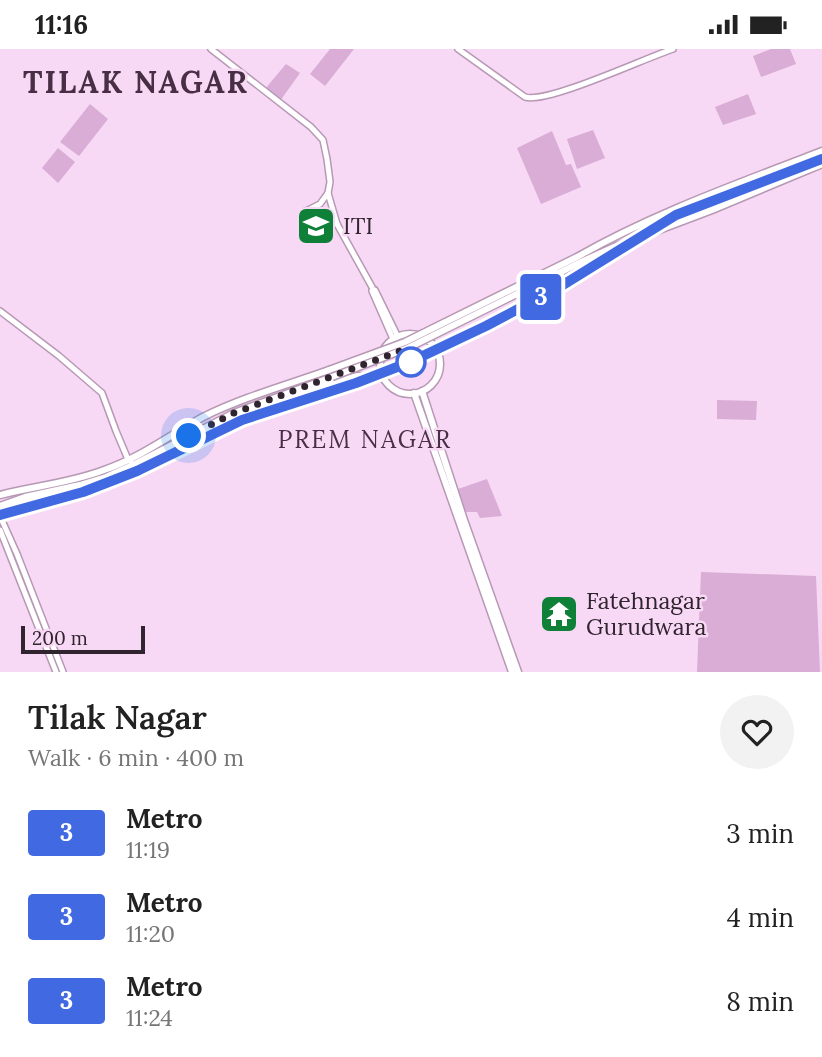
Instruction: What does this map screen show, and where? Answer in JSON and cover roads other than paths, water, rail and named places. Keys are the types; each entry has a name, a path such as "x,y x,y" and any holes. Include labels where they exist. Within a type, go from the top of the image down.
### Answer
{"main road":[{"path":"0,495 84,477 131,463 234,413 408,348 579,260 588,251 611,238 822,151"},
{"path":"0,506 106,477 213,413 405,342 579,260 822,165"},
{"path":"438,352 577,272 597,254"},
{"path":"414,334 421,336 438,352 437,377 422,391 400,392 384,378 380,365 381,356 386,346 395,338 414,334"},
{"path":"234,413 244,415 358,376 384,378"},
{"path":"422,391 518,672"},
{"path":"414,393 512,672"}],"street":[{"path":"211,49 311,127 323,140 330,182 328,193 320,204 306,211 337,224"},
{"path":"458,49 525,97 533,99 594,80 673,49"},
{"path":"328,193 337,224 373,289 395,338"},
{"path":"0,311 102,393 131,463"},
{"path":"0,516 63,672"},
{"path":"0,530 56,672"}],"railway":[{"path":"0,512 82,489 136,469 241,417 409,360 557,286 675,213 822,156"}],"metro line":[{"name":"3","path":"0,515 83,492 137,471 242,420 356,383 410,362 558,288 676,215 822,159"}],"place":[{"name":"ITI","path":"316,226"},
{"name":"Fatehnagar Gurudwara","path":"559,614"}],"district":[{"name":"TILAK NAGAR","path":"136,83"},
{"name":"PREM NAGAR","path":"365,440"}]}
